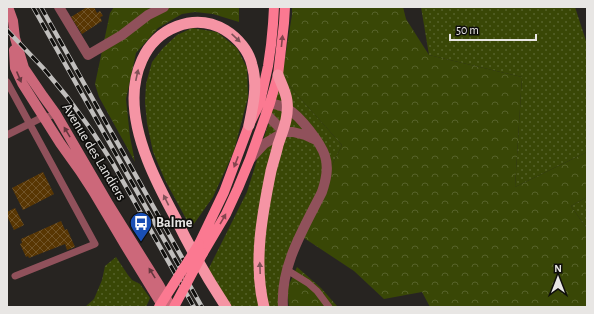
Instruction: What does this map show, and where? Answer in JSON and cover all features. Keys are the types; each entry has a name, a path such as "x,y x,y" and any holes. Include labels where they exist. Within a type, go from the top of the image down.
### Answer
{"highway":[{"path":"226,307 188,244 167,202 156,179 136,122 135,90 137,76 141,60 147,50 167,31 174,27 194,22 206,23 220,27 231,34 241,43 253,66 255,88 250,125"},
{"path":"264,307 259,258 262,228 271,172 275,154 284,132 288,109 286,94 278,75"}],"main road":[{"name":"Avenue des Landiers","path":"8,7 13,21 15,38 24,68 42,96 56,114 109,205 172,307"},
{"path":"159,307 226,214 250,159 266,114 265,103 274,7"},
{"path":"172,307 201,248 250,125 265,103 278,75 285,7"},
{"path":"15,38 14,59 18,76 60,143 80,171 163,307"}],"street":[{"path":"59,7 88,55 122,35 148,15 164,7"},
{"path":"265,103 288,109 306,127 321,147 325,156 327,172 322,192 293,251 287,270 283,291 283,307"},
{"path":"266,114 284,132"},
{"path":"250,159 264,144 284,132 305,134 316,140"}],"lane":[{"path":"7,82 95,244 15,276"},
{"path":"7,135 39,119 56,114"},
{"path":"287,270 308,283 317,291 329,307"}],"green space":[{"path":"114,7 239,7 239,22 213,14 195,12 182,14 158,28 136,53 126,99 130,137 135,162 99,97 95,84 110,13"},
{"path":"292,7 403,7 406,19 429,55 522,77 515,187 587,152 587,197 571,206 587,229 587,307 430,307 422,292 384,299 354,271 298,234 342,145 282,76"},
{"path":"421,7 575,7 587,44 587,152 515,187 522,77 429,55"},
{"path":"192,28 217,32 237,48 247,68 248,97 234,151 213,197 191,228 165,180 153,152 147,123 145,102 146,84 152,62 163,48 177,35"},
{"path":"282,76 342,145 290,250 280,307 232,307 208,270 247,192"},
{"path":"587,197 587,229 571,206"},
{"path":"116,257 132,280 140,284 150,298 146,307 85,307 94,299 102,280 105,266"},
{"path":"297,267 321,288 337,306 340,307 289,307 287,289"}],"building":[{"path":"87,7 94,7 97,13 100,11 103,16 100,17 102,21 82,34 71,17"},
{"path":"43,172 54,194 23,210 12,188"},
{"path":"15,208 24,225 14,230 7,216 7,212"},
{"path":"61,221 65,230 67,229 75,247 67,250 65,244 29,258 28,256 26,257 20,244 22,243 21,239"}],"railway":[{"path":"33,7 202,307"},
{"path":"41,7 189,270"},
{"path":"7,30 44,69 68,98 92,131 112,162 194,307"}],"place":[{"name":"Balme","path":"141,242"}]}
